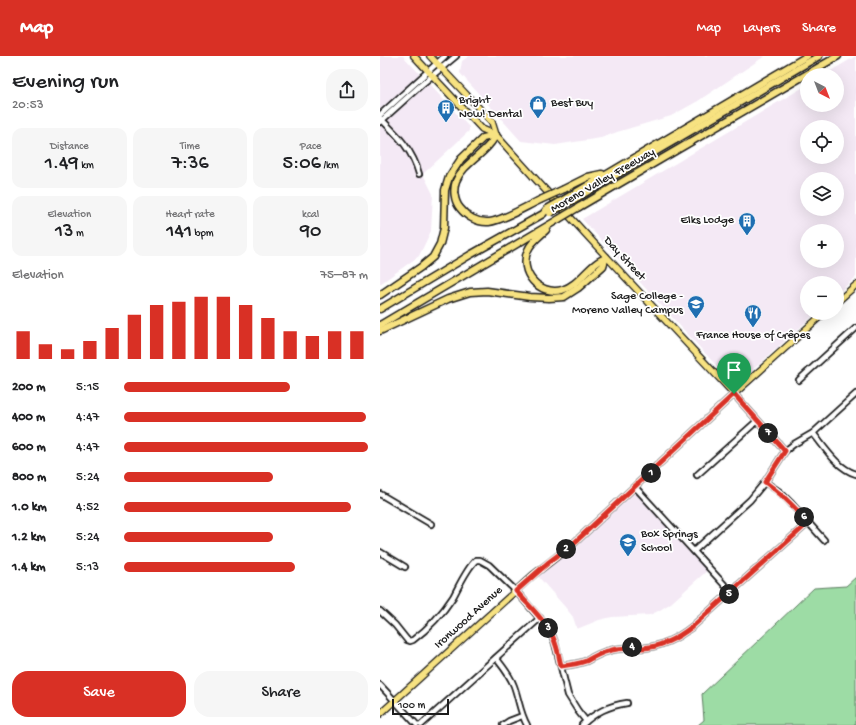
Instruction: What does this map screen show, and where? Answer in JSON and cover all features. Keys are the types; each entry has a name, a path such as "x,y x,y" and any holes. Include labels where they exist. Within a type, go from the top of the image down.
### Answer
{"highway":[{"name":"Moreno Valley Freeway","path":"380,309 470,255 571,198 607,173 807,56"},
{"path":"571,198 820,56"},
{"name":"Moreno Valley Freeway","path":"380,324 838,56"},
{"path":"496,135 490,145 464,168 455,185 455,196 458,206 467,215 480,222 489,222 509,215 588,177 607,173"},
{"path":"380,295 433,257 437,250 444,228 445,190 452,171 461,159 484,138 496,135"},
{"path":"557,220 534,241 527,253 525,263 526,268 529,276 536,284 549,291 568,288 606,257"},
{"path":"380,331 438,303 470,292 488,291 530,297 564,297 578,288 603,266 606,257"}],"main road":[{"name":"Day Street","path":"414,56 482,129 496,135 606,257 734,394"},
{"name":"Day Street","path":"430,56 492,122 496,135"},
{"path":"844,296 856,285"},
{"name":"Ironwood Avenue","path":"380,714 516,591 549,562 573,544 734,394 816,320"}],"street":[{"path":"419,174 409,150 381,120 421,85 445,56"},
{"path":"380,115 456,56"},
{"path":"799,380 856,328"},
{"name":"Day Street","path":"734,394 785,451"},
{"path":"694,551 750,500 765,482 785,451 813,433 856,394"},
{"path":"697,475 758,421"},
{"path":"813,433 834,460 856,474"},
{"path":"765,482 780,492 824,540"},
{"path":"635,487 731,592"},
{"path":"380,494 431,524"},
{"path":"561,666 575,664 619,648 648,647 664,643 683,634 808,523"},
{"path":"380,552 405,567"},
{"path":"380,611 388,617 406,640 410,641 430,626 441,614 470,567 476,560 480,560 489,565 516,591 540,618 552,635 568,695 586,721"},
{"path":"421,725 540,618"},
{"path":"496,658 511,679 515,688 522,716 527,725"},
{"path":"380,685 417,725"},
{"path":"582,725 595,714 604,709 627,703"},
{"path":"502,725 522,716"}],"shaded area":[{"path":"380,56 403,56 469,127 469,131 423,174 433,194 431,231 419,256 380,284"},
{"path":"469,56 765,56 698,101 671,116 601,138 555,145 521,141 460,73 462,61"},
{"path":"856,56 856,277 844,288 844,276 800,276 800,320 808,320 735,386 582,219 800,89 800,112 844,112 844,68 836,68"},
{"name":"Box Springs School","path":"635,488 709,569 671,603 650,615 612,617 599,620 577,629 573,617 536,574"}],"green space":[{"path":"856,577 856,725 698,725 704,720 702,694 814,588 846,586"}],"place":[{"name":"Best Buy","path":"538,119"},
{"name":"Bright Now! Dental","path":"446,123"},
{"name":"Elks Lodge","path":"747,236"},
{"name":"Sage College - Moreno Valley Campus","path":"696,319"},
{"name":"France House of Crêpes","path":"753,328"},
{"name":"Box Springs School","path":"628,557"}],"route":[{"path":"734,394 785,451 765,482 780,492 808,523 683,634 664,643 653,646 642,648 619,648 585,661 561,666 555,643 548,628 516,591 532,576 573,544 734,394"}]}
